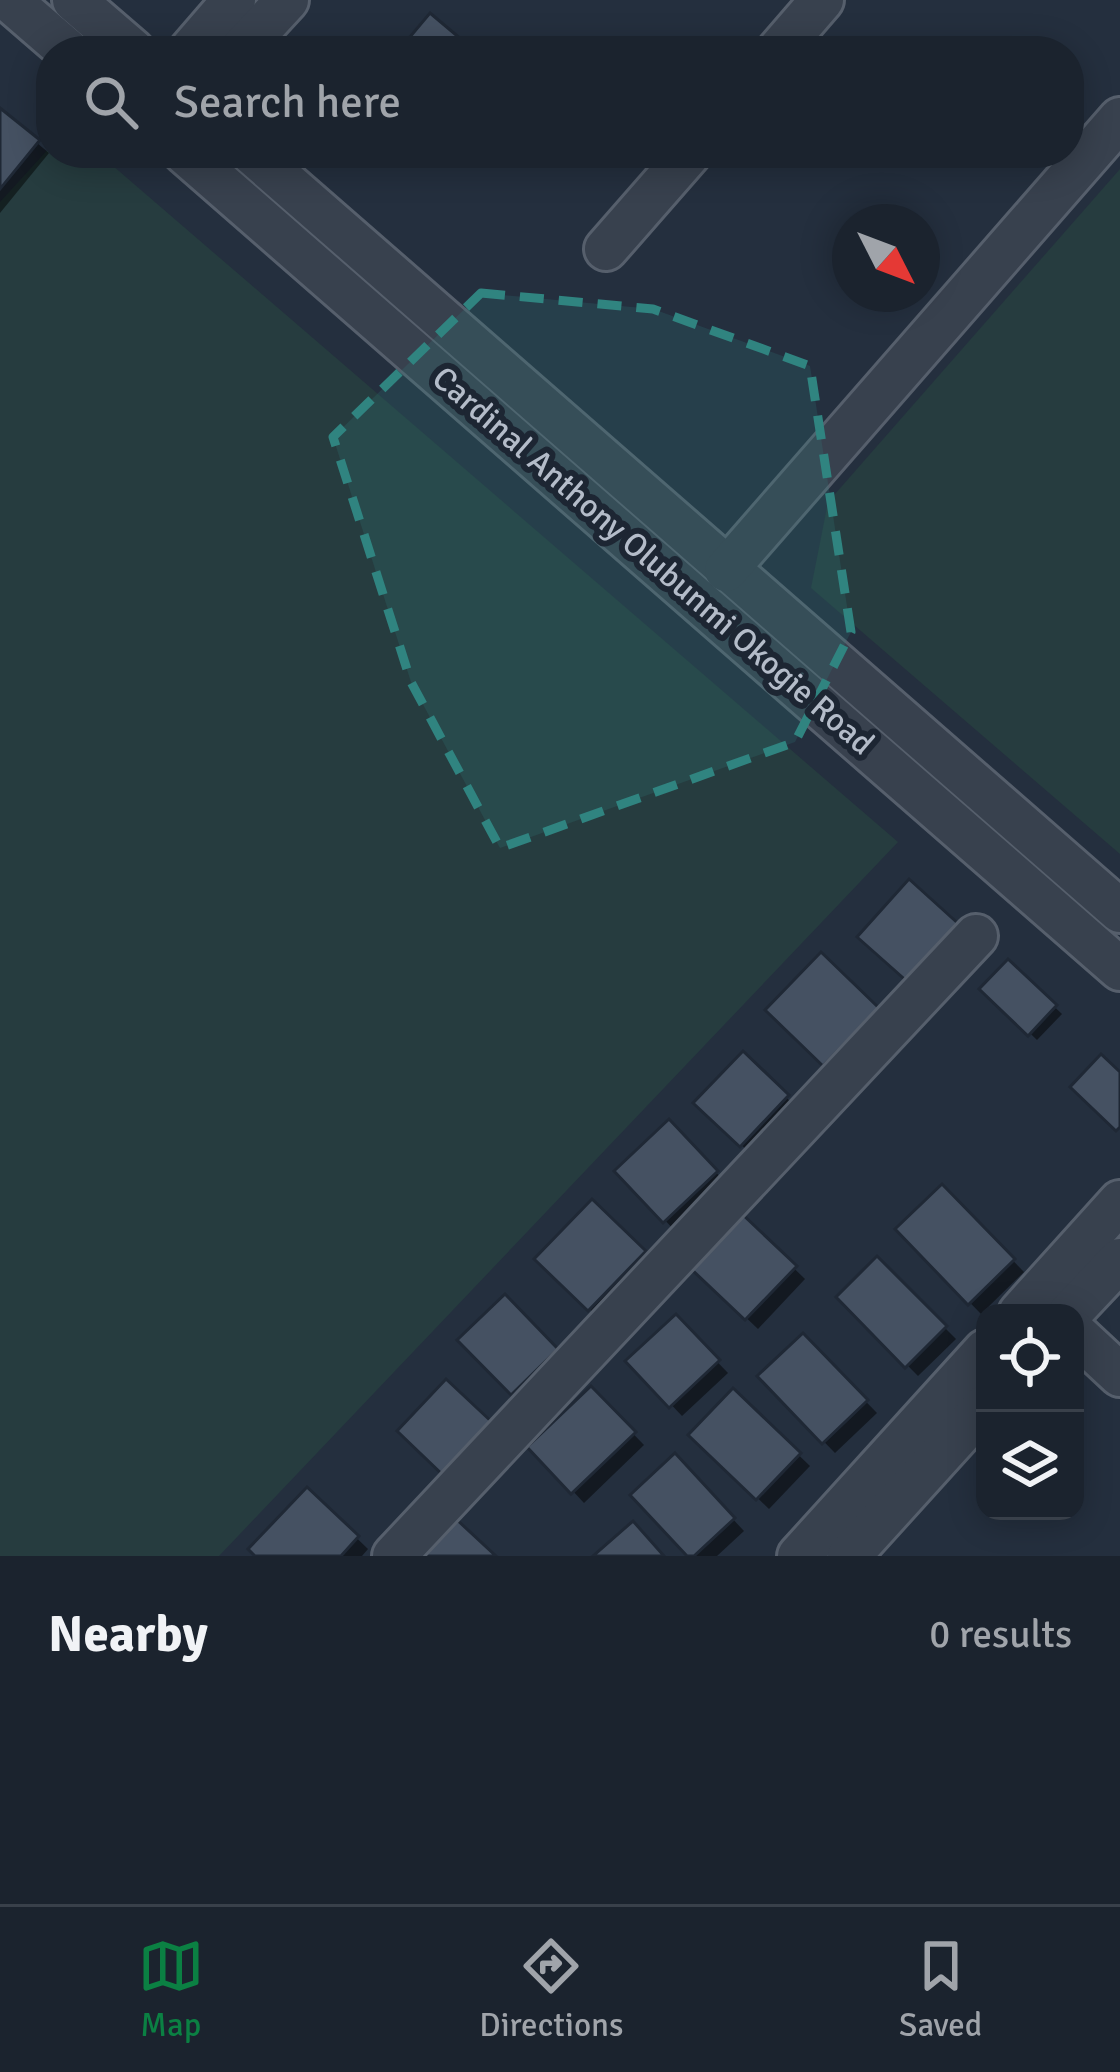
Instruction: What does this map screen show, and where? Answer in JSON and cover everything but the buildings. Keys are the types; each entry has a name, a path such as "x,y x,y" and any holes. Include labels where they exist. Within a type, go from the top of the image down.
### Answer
{"street":[{"path":"9,0 51,36"},
{"path":"74,0 116,36"},
{"path":"203,36 234,0"},
{"path":"254,36 287,0"},
{"path":"791,36 822,0"},
{"path":"1084,160 1120,119"},
{"name":"Cardinal Anthony Olubunmi Okogie Road","path":"202,168 1120,969"},
{"name":"Cardinal Anthony Olubunmi Okogie Road","path":"269,168 1120,911"},
{"path":"606,249 677,168"},
{"path":"726,571 1077,168"},
{"path":"332,281 359,248"},
{"path":"394,1556 976,936"},
{"path":"1048,1304 1120,1202"},
{"path":"1052,1304 1120,1260"},
{"path":"1084,1341 1120,1375"},
{"path":"800,1556 976,1362"},
{"path":"849,1556 980,1412"}],"highlighted area":[{"path":"481,293 653,309 810,366 851,632 795,742 500,848 411,682 333,437"}],"green space":[{"path":"36,162 36,168 115,168 898,842 219,1556 0,1556 0,202"},
{"path":"1120,169 1120,854 811,588 828,502"}]}
